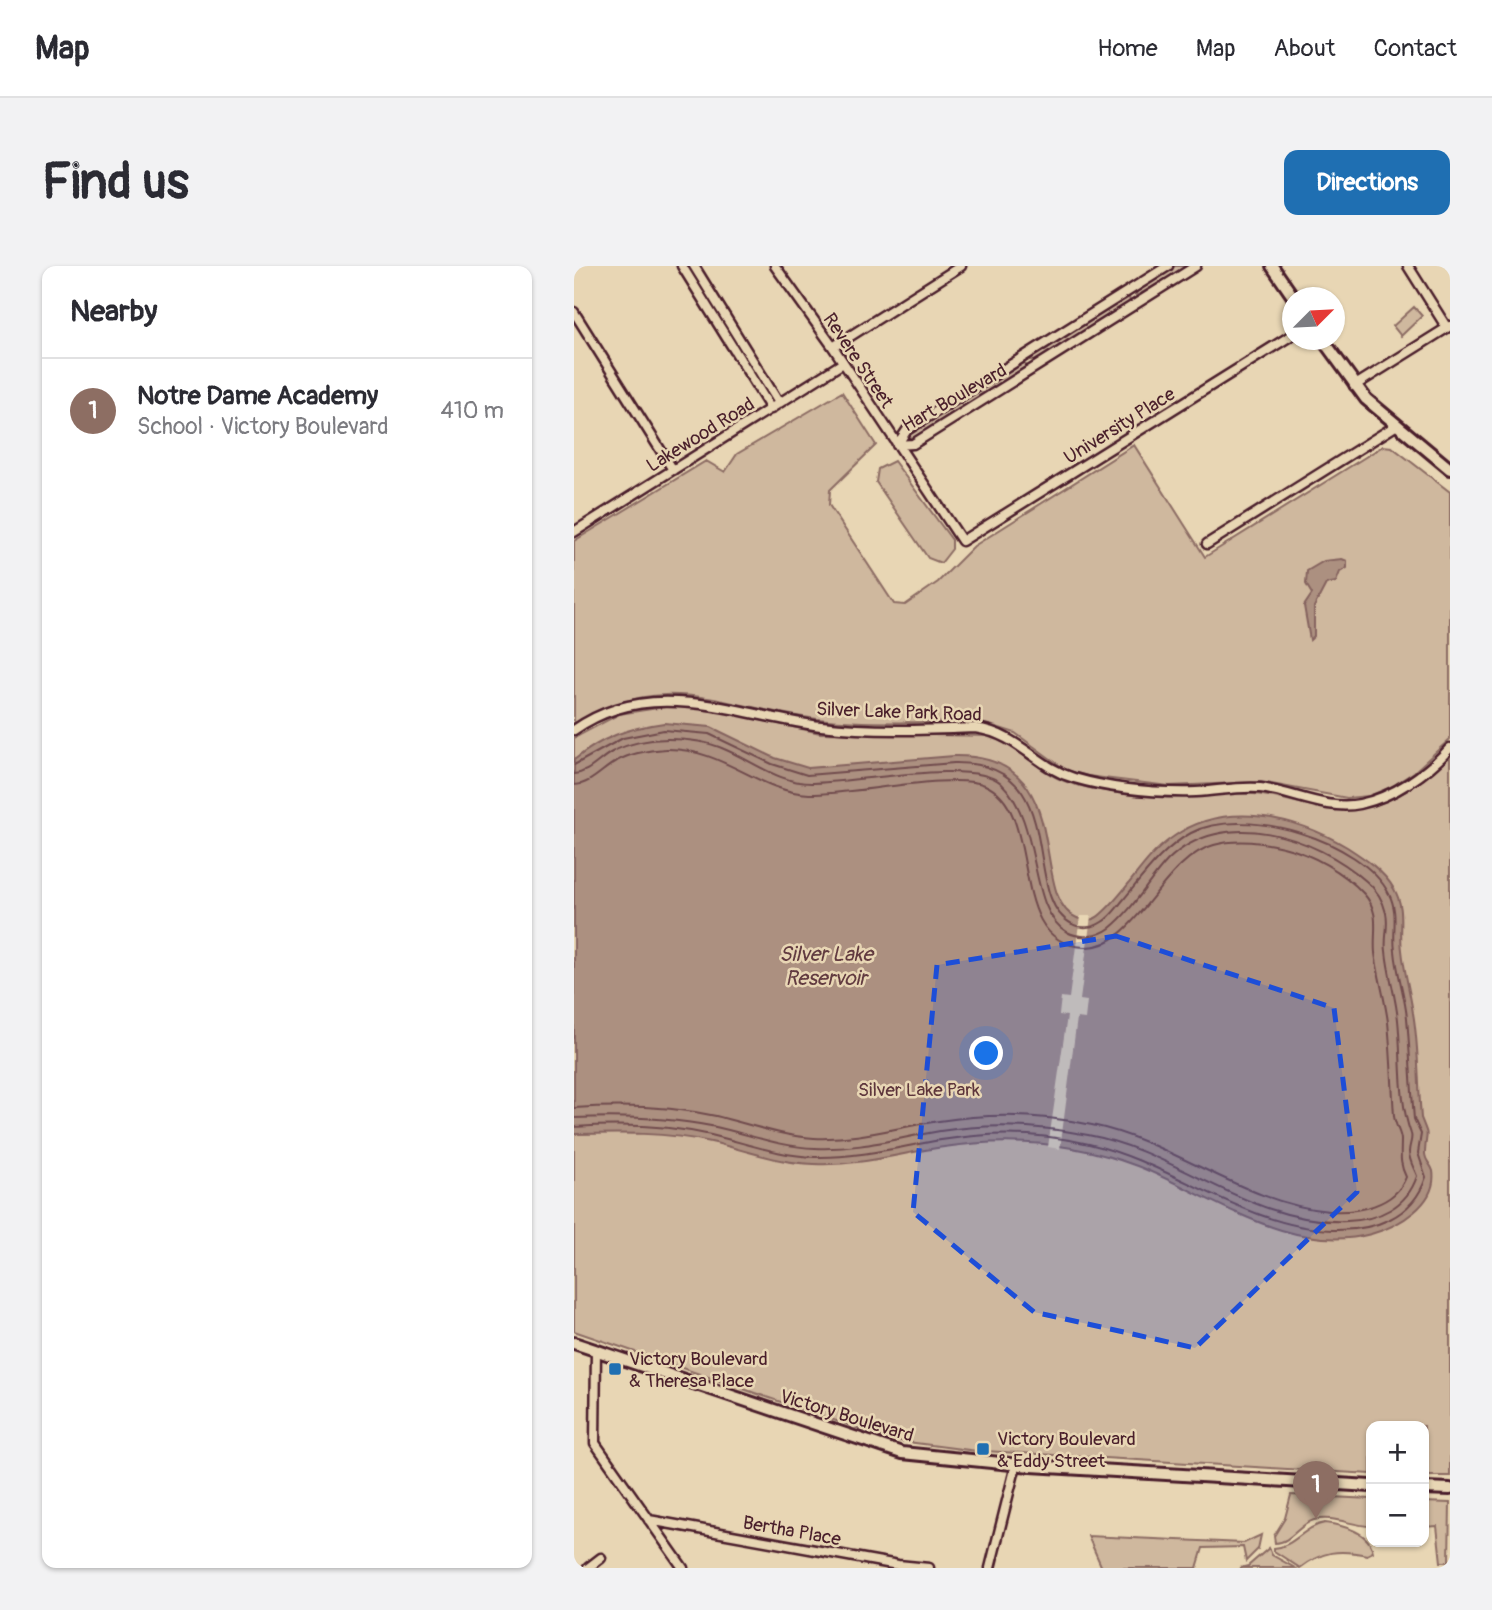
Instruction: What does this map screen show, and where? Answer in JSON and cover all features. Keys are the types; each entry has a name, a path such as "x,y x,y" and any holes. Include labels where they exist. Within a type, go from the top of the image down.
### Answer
{"main road":[{"path":"1272,266 1286,287"},
{"path":"1330,350 1354,386 1397,425 1446,458 1450,469"},
{"name":"Victory Boulevard","path":"574,1343 902,1453 1016,1465 1366,1486"},
{"path":"1429,1488 1450,1489"}],"street":[{"path":"682,266 771,408"},
{"path":"694,266 779,403"},
{"name":"Revere Street","path":"775,266 833,347 962,541"},
{"path":"833,347 961,266"},
{"name":"Hart Boulevard","path":"897,445 907,429 1168,266"},
{"name":"Hart Boulevard","path":"897,445 913,444 1196,266"},
{"path":"1354,386 1448,327 1408,266"},
{"path":"574,312 673,470"},
{"name":"University Place","path":"962,541 1282,342"},
{"name":"Lakewood Road","path":"574,532 843,363"},
{"path":"1207,544 1397,425"},
{"name":"Silver Lake Park Road","path":"574,730 586,722 628,706 673,700 716,705 824,726 975,728 993,730 1010,738 1072,778 1167,791 1257,788 1340,805 1371,801 1398,788 1433,765 1450,748"},
{"path":"596,1350 595,1443 682,1568"},
{"path":"990,1568 1016,1465"},
{"name":"Bertha Place","path":"649,1520 898,1565 929,1568"},
{"path":"587,1568 601,1558"}],"highlighted area":[{"path":"1116,936 1334,1008 1357,1192 1195,1348 1034,1312 913,1212 937,965"}],"green space":[{"path":"1175,266 1189,266 1136,296 1137,290"},
{"path":"1129,296 1130,303 1036,362 1031,360 1033,356"},
{"path":"1414,307 1422,316 1401,336 1393,326"},
{"path":"1022,362 1026,365 1024,370 914,438 908,437 910,432"},
{"path":"842,392 876,445 830,490 829,505 894,604 905,605 938,582 974,546 1134,445 1205,557 1383,446 1392,447 1450,492 1450,739 1414,772 1391,787 1369,796 1347,798 1261,782 1169,786 1087,776 1066,770 1015,733 990,725 818,719 695,696 638,698 607,707 574,724 574,541 706,461 725,472 737,454"},
{"path":"894,461 952,540 952,549 941,563 928,558 876,482 878,469"},
{"name":"Silver Lake Park","path":"671,706 710,709 820,733 990,736 1010,746 1057,778 1092,789 1160,797 1254,794 1337,810 1364,808 1388,800 1421,780 1450,755 1450,1476 1429,1476 1429,1421 1366,1421 1366,1474 985,1451 985,1448 977,1448 977,1451 892,1440 574,1331 574,738 619,714"},
{"path":"1291,1495 1366,1499 1366,1525 1328,1519 1314,1520 1286,1540 1275,1543 1274,1536 1285,1518"},
{"path":"1429,1502 1450,1503 1449,1562 1441,1562 1437,1526 1429,1527"},
{"path":"1325,1523 1347,1528 1366,1538 1366,1547 1372,1547 1373,1552 1367,1555 1331,1553 1300,1568 1274,1551 1274,1548 1287,1544"},
{"path":"1261,1535 1258,1549 1246,1561 1243,1547 1203,1548 1197,1568 1102,1568 1088,1536 1244,1543"},
{"path":"1269,1548 1272,1555 1295,1568 1240,1568 1248,1566"}],"water":[{"path":"1324,561 1347,561 1347,568 1340,572 1336,582 1326,584 1314,607 1314,636 1310,640 1304,606 1312,594 1306,584 1307,571"},
{"name":"Silver Lake Reservoir","path":"664,723 711,727 775,758 808,768 954,756 993,762 1019,778 1035,801 1044,828 1054,884 1062,905 1083,920 1093,919 1111,905 1162,845 1193,826 1215,819 1260,816 1283,820 1327,836 1347,847 1385,876 1400,904 1401,942 1416,1039 1421,1118 1427,1135 1425,1155 1433,1171 1429,1194 1414,1212 1381,1231 1340,1239 1310,1237 1250,1219 1137,1166 1066,1147 993,1142 865,1161 814,1164 775,1159 677,1136 574,1134 574,760 595,745 616,735"}],"pier":[{"path":"1080,916 1091,916 1080,1000 1087,1001 1085,1019 1077,1018 1060,1149 1048,1147 1067,1016 1059,1015 1061,997 1069,998"}],"place":[{"name":"Victory Boulevard & Theresa Place","path":"615,1369"},
{"name":"Victory Boulevard & Eddy Street","path":"983,1449"},
{"name":"Notre Dame Academy","path":"1316,1519"}]}
